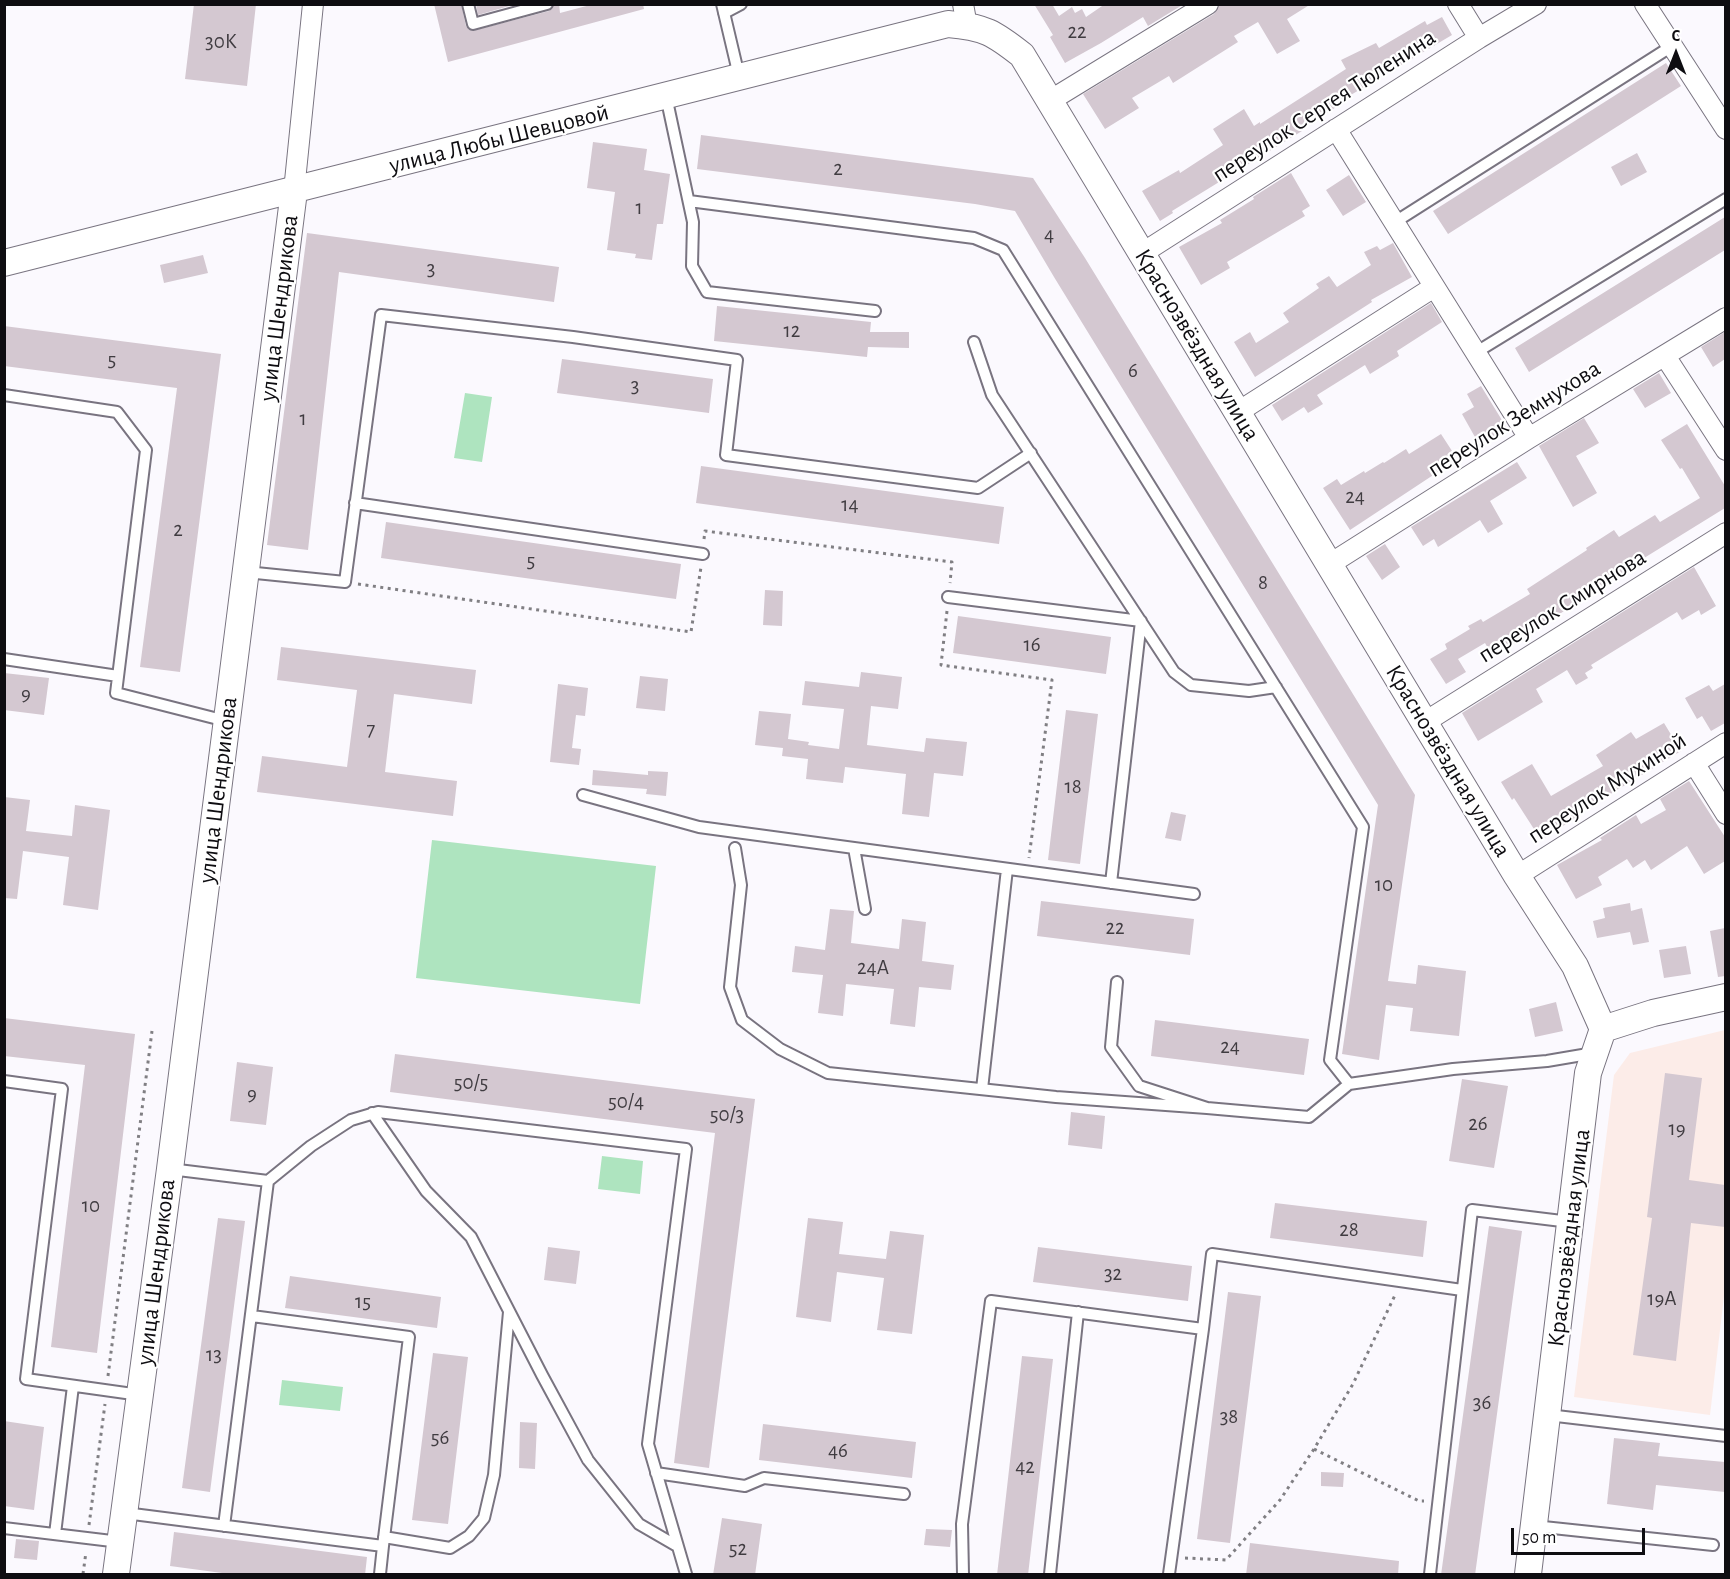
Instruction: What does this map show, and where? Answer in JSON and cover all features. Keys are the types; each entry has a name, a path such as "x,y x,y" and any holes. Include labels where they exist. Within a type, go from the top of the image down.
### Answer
{"street":[{"name":"улица Шендрикова","path":"116,1575 294,191 313,4"},
{"path":"1051,100 1208,4"},
{"path":"1458,4 1479,38"},
{"name":"переулок Сергея Тюленина","path":"1141,254 1536,4"},
{"path":"1645,4 1723,118"},
{"name":"улица Любы Шевцовой","path":"4,264 948,24 965,15 993,33"},
{"name":"Краснозвёздная улица","path":"993,33 1022,55 1051,100 1141,254 1517,876 1575,966 1603,1029 1588,1073 1528,1575"},
{"path":"1336,129 1529,438"},
{"path":"1238,412 1434,287"},
{"name":"переулок Земнухова","path":"1330,564 1725,318"},
{"path":"1665,356 1725,450"},
{"name":"переулок Смирнова","path":"1425,722 1725,533"},
{"name":"переулок Мухиной","path":"1517,876 1725,743"},
{"path":"1694,763 1725,814"},
{"path":"1603,1029 1653,1013 1725,997"}],"lane":[{"path":"468,4 473,24 531,6 547,4"},
{"path":"739,77 723,9 741,4"},
{"path":"1395,222 1672,46"},
{"path":"666,96 693,222 692,266 707,292 875,311"},
{"path":"1475,353 1725,199"},
{"path":"689,201 974,238 1003,250 1363,827 1330,1060 1349,1084"},
{"path":"246,572 345,582 381,315 573,337 737,360 726,455 978,488 1031,453"},
{"path":"974,342 993,395 1174,672 1191,685 1249,691 1276,687"},
{"path":"4,394 117,412 146,450 116,693 227,721"},
{"path":"355,503 703,554"},
{"path":"948,597 1141,621"},
{"path":"1111,883 1141,621"},
{"path":"4,659 118,676"},
{"path":"583,795 699,827 1194,894"},
{"path":"735,848 741,885 730,987 742,1020 780,1049 828,1073 1056,1097 1309,1117 1349,1084 1453,1070 1547,1061 1595,1053"},
{"path":"854,848 865,909"},
{"path":"982,1089 1008,869"},
{"path":"1117,982 1111,1047 1139,1086 1207,1108"},
{"path":"4,1081 62,1089 26,1379 140,1395"},
{"path":"224,1526 268,1181 311,1146 351,1120 378,1112 686,1149 648,1444 686,1575"},
{"path":"372,1113 426,1191 471,1237 588,1460 639,1524 677,1546"},
{"path":"170,1169 268,1181"},
{"path":"1430,1575 1472,1209 1570,1222"},
{"path":"1169,1575 1212,1254 1462,1290"},
{"path":"963,1575 962,1524 991,1301 1203,1329"},
{"path":"125,1513 224,1526 450,1548 469,1536 484,1518 494,1475 510,1312"},
{"path":"1050,1575 1078,1312"},
{"path":"252,1316 409,1337 380,1575"},
{"path":"55,1534 74,1386"},
{"path":"1548,1415 1725,1436"},
{"path":"656,1473 745,1486 764,1478 904,1494"},
{"path":"1534,1526 1713,1545"},
{"path":"4,1528 121,1542"}],"path":[{"path":"345,582 691,632 705,531 952,562 941,665 1052,680 1029,858"},
{"path":"83,1575 152,1030"},
{"path":"1171,1557 1226,1560 1280,1500 1353,1384 1401,1281"},
{"path":"1314,1449 1419,1501"}],"shaded area":[{"path":"1725,1030 1726,1279 1710,1415 1574,1397 1614,1075 1630,1053"}],"green space":[{"path":"465,393 492,397 482,462 454,458"},
{"path":"432,840 656,866 640,1004 416,978"},
{"path":"602,1156 643,1161 640,1194 598,1189"},
{"path":"282,1380 343,1387 340,1411 279,1405"}],"building":[{"path":"194,4 256,4 247,86 185,79"},
{"path":"434,4 461,4 466,26 472,31 549,11 554,4 559,4 560,13 594,4 643,4 644,9 448,62"},
{"path":"476,4 516,4 478,15"},
{"path":"1034,4 1052,4 1059,16 1072,7 1075,13 1082,9 1086,17 1105,4 1184,4 1148,26 1143,17 1065,63 1050,37 1053,35"},
{"path":"1220,4 1311,4 1287,19 1300,41 1277,54 1258,22 1234,36 1238,42 1173,83 1169,76 1132,98 1139,108 1105,129 1083,94 1214,14"},
{"path":"1442,17 1452,35 1344,99 1346,101 1301,129 1302,131 1172,211 1173,213 1160,221 1142,191 1179,170 1180,173 1223,145 1213,129 1244,109 1254,126 1260,122 1260,124 1346,69 1341,60 1376,43 1379,48 1425,21 1427,25"},
{"path":"1666,63 1681,86 1448,234 1433,211"},
{"path":"701,135 1033,178 1085,258 1415,795 1388,981 1416,984 1418,965 1466,971 1459,1036 1410,1031 1413,1008 1386,1005 1379,1060 1342,1054 1378,805 1015,211 697,169"},
{"path":"593,142 647,149 644,170 670,174 663,224 657,224 652,260 635,258 636,254 607,250 615,192 587,188"},
{"path":"1637,153 1647,172 1621,186 1611,167"},
{"path":"1291,173 1310,206 1302,211 1305,216 1227,262 1230,268 1201,285 1179,247 1222,223 1220,220"},
{"path":"1349,175 1366,202 1343,216 1326,190"},
{"path":"1725,217 1725,250 1529,372 1515,348"},
{"path":"307,233 559,267 554,302 339,272 308,550 267,545"},
{"path":"1393,243 1412,277 1371,300 1372,302 1255,377 1234,342 1250,332 1256,343 1289,322 1283,313 1319,288 1316,284 1329,276 1337,287 1371,265 1364,252 1377,246 1380,250"},
{"path":"203,255 208,273 164,283 160,265"},
{"path":"1431,303 1442,322 1397,351 1399,356 1370,374 1365,365 1317,395 1323,404 1308,413 1304,407 1282,421 1272,405"},
{"path":"717,306 871,322 870,332 909,332 909,348 868,347 867,357 714,341"},
{"path":"4,326 221,354 180,672 140,667 177,388 4,366"},
{"path":"1725,332 1725,359 1713,367 1701,347"},
{"path":"562,359 713,379 709,413 557,393"},
{"path":"1659,373 1671,393 1645,408 1633,389"},
{"path":"1481,386 1508,430 1480,446 1462,414 1474,407 1467,394"},
{"path":"1584,418 1599,443 1576,456 1597,493 1573,507 1539,446"},
{"path":"1687,424 1725,486 1725,508 1561,613 1515,639 1517,642 1492,655 1485,643 1458,659 1466,672 1446,684 1430,659 1447,649 1445,644 1470,629 1468,626 1481,619 1483,622 1530,594 1527,589 1614,530 1619,537 1655,515 1660,522 1700,498 1682,468 1680,469 1661,440"},
{"path":"1441,434 1454,454 1450,456 1453,462 1350,530 1323,488 1337,479 1341,485 1406,449 1409,454"},
{"path":"1517,462 1527,478 1490,501 1503,524 1488,533 1480,520 1438,547 1434,539 1423,546 1411,527"},
{"path":"701,466 1004,507 999,544 696,503"},
{"path":"386,522 681,564 676,599 381,558"},
{"path":"1385,544 1400,567 1382,580 1366,556"},
{"path":"1694,567 1716,606 1701,615 1699,610 1682,620 1677,612 1591,665 1593,668 1585,673 1588,678 1576,685 1567,670 1536,689 1543,702 1478,741 1462,713"},
{"path":"765,590 783,591 782,626 763,625"},
{"path":"958,616 1111,637 1106,674 953,653"},
{"path":"281,647 476,670 472,704 394,694 385,772 457,781 453,816 257,792 262,756 347,767 357,690 277,680"},
{"path":"861,672 902,677 898,709 871,706 867,745 924,752 926,738 967,742 963,776 934,773 929,817 902,814 906,774 845,767 843,783 806,779 808,759 782,756 783,748 755,745 759,711 791,714 788,739 809,742 808,745 839,749 844,709 802,705 805,681 859,687"},
{"path":"4,673 49,678 44,715 4,710"},
{"path":"640,676 668,679 665,711 636,708"},
{"path":"558,684 588,688 585,716 576,715 572,748 581,749 579,765 550,762"},
{"path":"1725,684 1725,723 1711,731 1702,716 1697,719 1685,698 1709,685 1713,691"},
{"path":"1066,710 1098,714 1080,864 1048,860"},
{"path":"1664,723 1681,751 1576,815 1577,817 1541,840 1501,782 1532,764 1551,796 1603,766 1596,755 1631,732 1636,739"},
{"path":"593,770 648,775 648,771 668,772 666,796 646,794 647,789 592,785"},
{"path":"1689,781 1725,837 1725,861 1704,874 1687,846 1651,870 1645,860 1633,868 1627,859 1598,877 1602,885 1576,899 1557,865 1602,840 1600,838 1636,815 1641,824 1666,810 1660,799"},
{"path":"4,797 30,800 26,831 72,836 75,805 110,810 98,910 63,905 69,857 23,851 17,899 4,898"},
{"path":"1171,812 1186,815 1181,841 1165,838"},
{"path":"1041,901 1194,919 1190,955 1037,936"},
{"path":"1630,903 1631,911 1642,908 1649,942 1633,945 1630,932 1597,938 1593,921 1605,918 1603,908"},
{"path":"830,909 854,911 851,943 899,949 902,919 926,922 922,961 954,965 951,990 919,987 915,1027 890,1024 894,989 846,984 843,1016 818,1013 823,975 792,972 795,946 825,950"},
{"path":"1725,928 1725,976 1718,977 1710,931"},
{"path":"1686,946 1691,974 1664,978 1659,950"},
{"path":"1556,1002 1563,1031 1535,1037 1529,1009"},
{"path":"4,1018 135,1034 97,1353 51,1347 85,1065 4,1056"},
{"path":"1155,1020 1309,1039 1304,1075 1151,1056"},
{"path":"395,1054 755,1099 709,1468 674,1463 715,1133 390,1092"},
{"path":"237,1062 273,1067 266,1125 230,1121"},
{"path":"1665,1073 1702,1078 1689,1180 1725,1185 1725,1227 1691,1223 1676,1361 1633,1355 1652,1218 1647,1217"},
{"path":"1462,1079 1508,1086 1494,1168 1449,1161"},
{"path":"1071,1112 1105,1116 1102,1149 1068,1145"},
{"path":"1275,1203 1427,1221 1423,1257 1270,1238"},
{"path":"218,1218 245,1221 210,1492 182,1488"},
{"path":"808,1218 843,1222 839,1254 886,1259 890,1231 924,1235 912,1334 877,1330 884,1278 837,1272 831,1322 796,1317"},
{"path":"1489,1226 1522,1231 1475,1575 1441,1575"},
{"path":"548,1247 580,1251 576,1284 544,1280"},
{"path":"1038,1247 1192,1266 1188,1301 1033,1282"},
{"path":"290,1276 441,1297 437,1328 285,1308"},
{"path":"1228,1292 1261,1296 1230,1543 1197,1539"},
{"path":"433,1353 468,1357 448,1524 412,1520"},
{"path":"1022,1356 1053,1359 1028,1575 997,1575"},
{"path":"4,1421 44,1427 34,1510 4,1506"},
{"path":"520,1422 537,1423 535,1469 519,1468"},
{"path":"763,1424 916,1442 912,1478 759,1460"},
{"path":"1614,1438 1660,1443 1658,1456 1725,1462 1725,1492 1656,1485 1653,1510 1607,1504"},
{"path":"1321,1472 1344,1473 1343,1487 1321,1486"},
{"path":"722,1518 762,1524 755,1575 713,1575"},
{"path":"926,1529 952,1530 950,1547 924,1545"},
{"path":"174,1532 367,1557 365,1575 237,1575 170,1566"},
{"path":"16,1539 39,1541 37,1560 14,1558"},
{"path":"1250,1543 1399,1561 1398,1575 1246,1575"}]}
